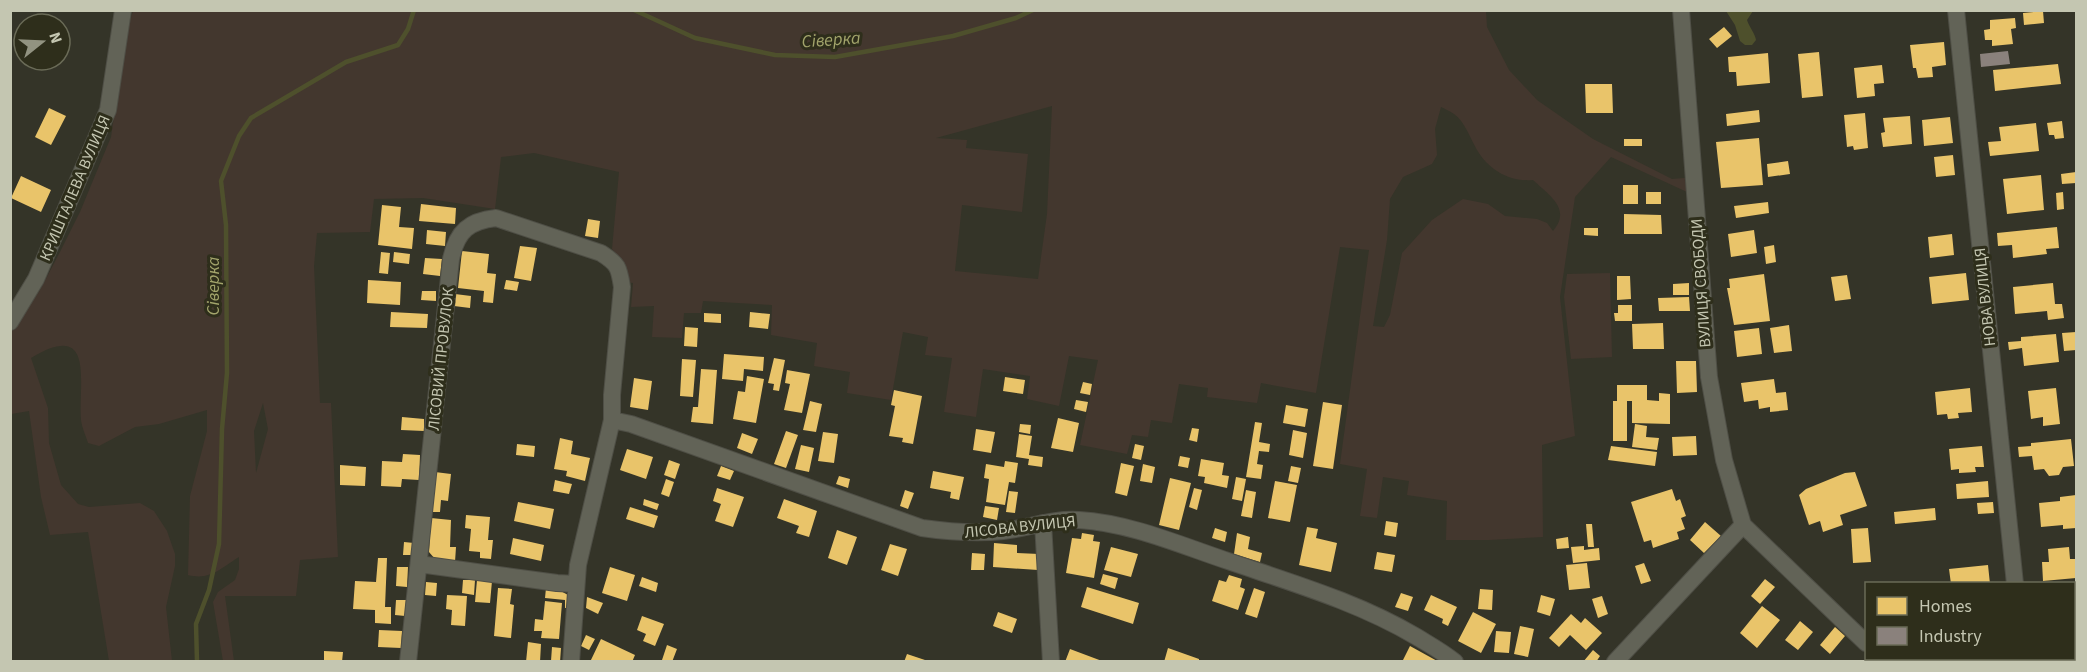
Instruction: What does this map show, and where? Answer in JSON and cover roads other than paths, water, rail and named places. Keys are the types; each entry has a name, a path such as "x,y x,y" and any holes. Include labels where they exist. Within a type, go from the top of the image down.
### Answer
{"street":[{"name":"КРИШТАЛЕВА ВУЛИЦЯ","path":"10,322 36,279 108,110 123,10"},
{"name":"ВУЛИЦЯ СВОБОДИ","path":"1681,10 1709,376 1724,460 1743,525 1865,642"},
{"name":"НОВА ВУЛИЦЯ","path":"1956,10 2015,582"},
{"name":"ЛІСОВИЙ ПРОВУЛОК","path":"408,662 451,259 455,242 465,230 479,220 496,218 601,253 615,262 620,270 622,287 612,395 612,420"},
{"path":"571,662 576,584 612,420"},
{"name":"ЛІСОВА ВУЛИЦЯ","path":"612,420 631,424 922,528 960,534 1004,531 1056,520 1078,519 1113,524 1158,537 1338,599 1393,623 1446,654 1455,662"},
{"path":"1042,523 1051,662"},
{"path":"1615,662 1743,525"},
{"path":"419,564 576,584"}],"waterway":[{"name":"Сіверка","path":"197,662 196,624 209,590 219,544 222,429 227,373 226,225 221,181 239,136 251,118 346,62 398,45 408,29 414,10"},
{"name":"Сіверка","path":"634,10 695,38 775,55 835,57 953,36 1016,18 1033,10"}]}
